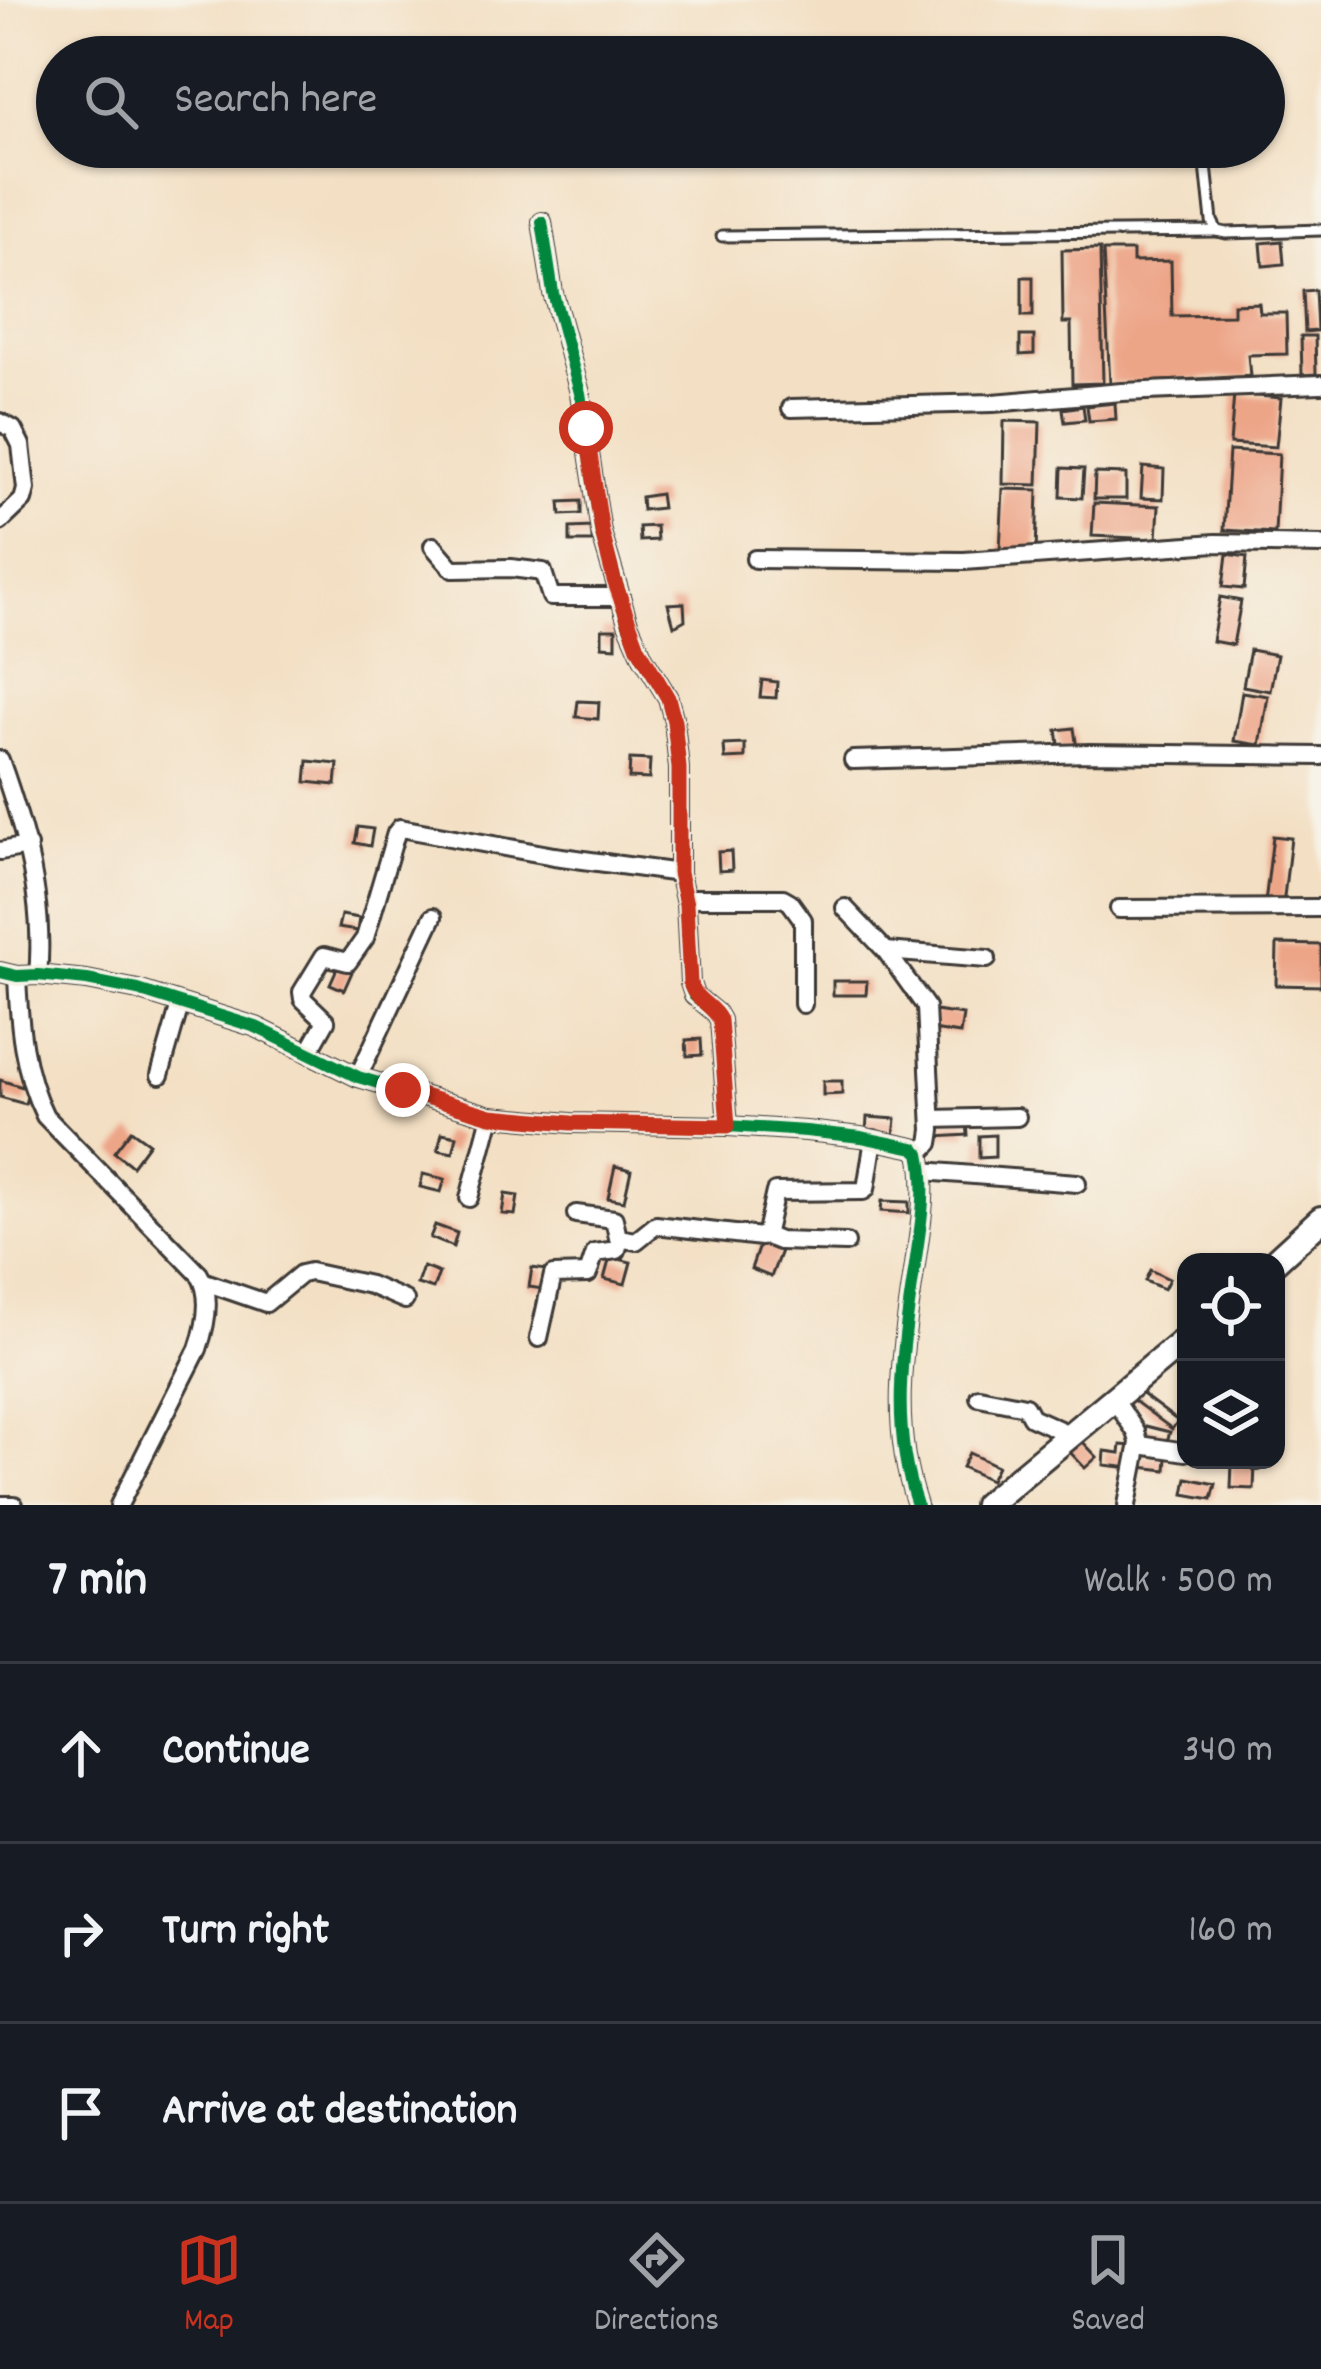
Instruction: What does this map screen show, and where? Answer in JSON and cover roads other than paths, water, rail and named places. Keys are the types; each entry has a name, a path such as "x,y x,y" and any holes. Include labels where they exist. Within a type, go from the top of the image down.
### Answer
{"street":[{"path":"542,222 553,293 580,393 602,532 638,647 668,698 674,721 679,873 691,988 720,1020 728,1126"},
{"path":"791,408 993,403 1321,384"},
{"path":"0,422 13,429 21,445 26,489 23,500 0,522"},
{"path":"754,559 964,561 1216,543 1321,545"},
{"path":"433,545 453,569 543,572 551,597 620,597"},
{"path":"853,760 1090,753 1321,756"},
{"path":"0,760 28,846 39,906 38,975"},
{"path":"308,1053 326,1021 302,999 302,992 322,957 348,962 362,943 400,828 679,873"},
{"path":"0,851 28,846"},
{"path":"685,898 787,899 802,920 803,1004"},
{"path":"845,908 886,952 926,1007 932,1139 922,1162 921,1223 900,1380 902,1443 917,1505"},
{"path":"1119,909 1321,908"},
{"path":"358,1077 433,916"},
{"path":"886,952 987,959"},
{"path":"405,1300 370,1285 310,1272 266,1303 205,1282 45,1117 36,1098 9,974 88,980 138,990 238,1020 358,1077 491,1116 571,1123 728,1126 874,1139 904,1144 922,1162 1077,1183"},
{"path":"160,1075 180,1005"},
{"path":"469,1198 491,1116"},
{"path":"932,1119 1017,1118"},
{"path":"764,1235 775,1192 863,1191 874,1139"},
{"path":"539,1338 553,1275 588,1274 595,1253 617,1250 620,1239 615,1220 576,1214"},
{"path":"1284,1253 1321,1219"},
{"path":"620,1239 638,1240 656,1225 764,1235"},
{"path":"764,1235 778,1241 846,1243"},
{"path":"119,1505 198,1349 205,1321 205,1282"},
{"path":"986,1505 1177,1346"},
{"path":"979,1397 1025,1406 1031,1417 1071,1435"},
{"path":"1114,1399 1138,1443 1127,1505"},
{"path":"1138,1443 1177,1451"},
{"path":"0,1504 14,1505"}],"lane":[{"path":"1207,168 1217,231"},
{"path":"722,236 1321,230"}]}
